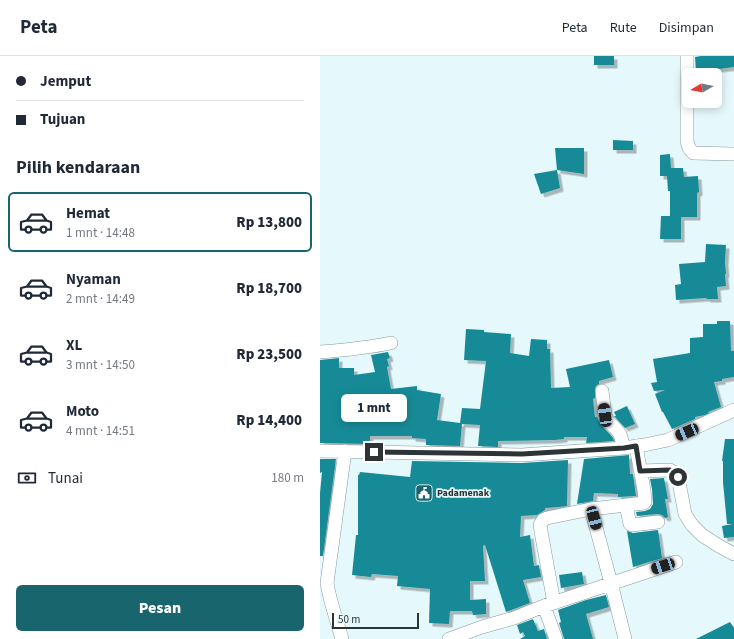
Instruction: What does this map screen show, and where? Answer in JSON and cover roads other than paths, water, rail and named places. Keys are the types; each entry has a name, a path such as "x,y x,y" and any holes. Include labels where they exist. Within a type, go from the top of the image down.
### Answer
{"street":[{"path":"687,56 687,141 689,148 693,153 734,154"},
{"path":"320,352 353,350 391,343"},
{"path":"556,639 549,604 545,556 540,525 543,520 591,509 645,502 640,471 630,447 607,420 602,391"},
{"path":"320,451 522,454 630,447 668,440 734,410"},
{"path":"342,639 328,592 327,583 345,451"},
{"path":"640,471 670,470 675,473 678,477 685,514 692,525 702,536 734,554"},
{"path":"626,505 630,524 658,522"},
{"path":"591,509 625,639"},
{"path":"449,639 676,562"}],"place":[{"name":"Padamenak","path":"424,493"}]}
